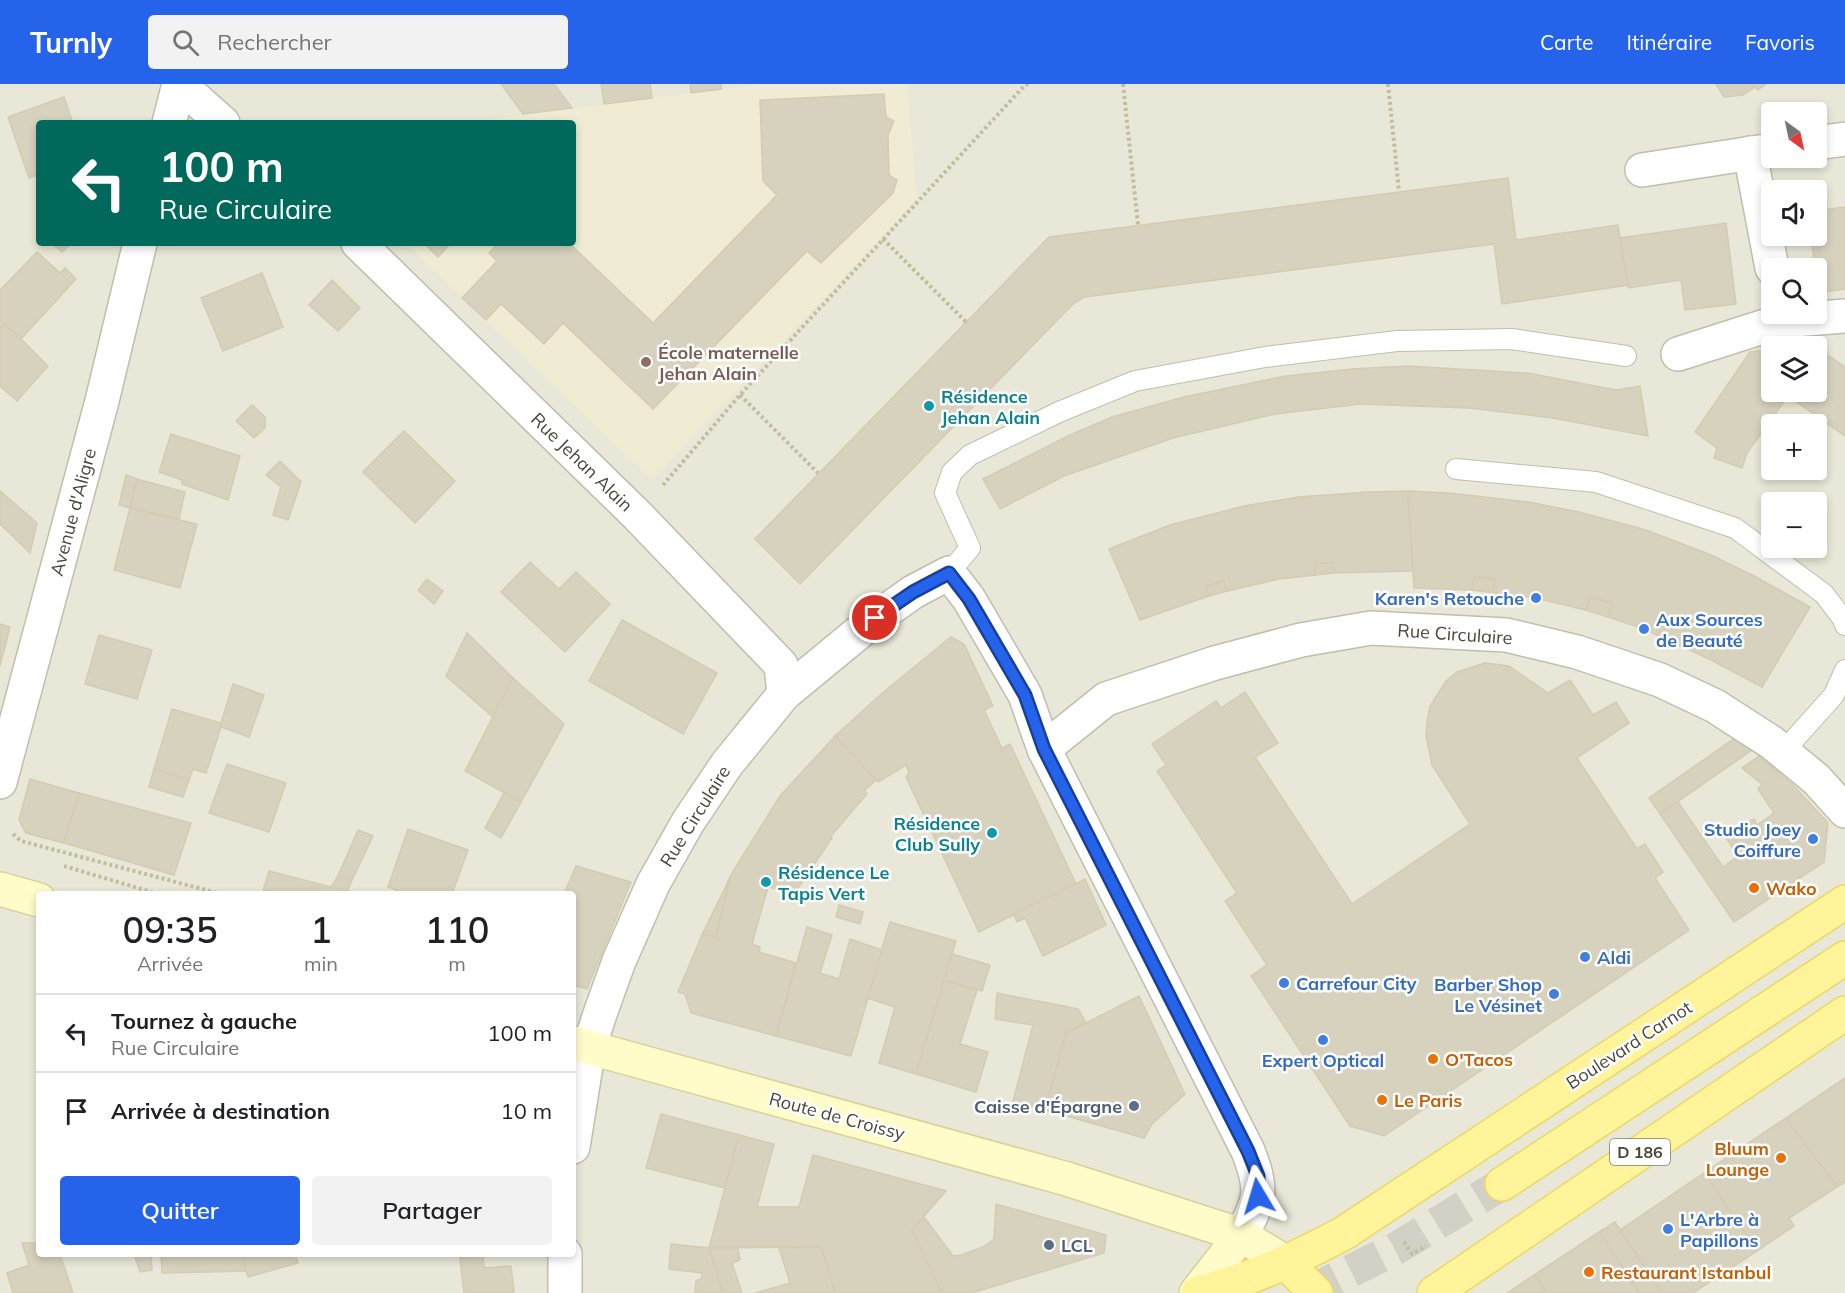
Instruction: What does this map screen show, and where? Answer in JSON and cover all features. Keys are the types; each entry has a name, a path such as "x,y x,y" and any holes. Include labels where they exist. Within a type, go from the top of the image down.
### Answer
{"main road":[{"path":"0,889 36,899"},
{"name":"Boulevard Carnot","path":"1197,1293 1281,1278 1313,1250 1344,1233 1845,902"},
{"name":"D 186","path":"1502,1184 1845,958"},
{"name":"D 186","path":"1435,1292 1845,1013"},
{"name":"Route de Croissy","path":"581,1045 1067,1179 1241,1235 1281,1278"},
{"path":"1197,1293 1241,1235"},
{"path":"1281,1278 1316,1293"}],"street":[{"path":"170,120 179,84 220,120"},
{"path":"1827,141 1845,139"},
{"path":"1642,170 1761,152"},
{"path":"1763,168 1771,258"},
{"name":"Avenue d'Aligre","path":"0,780 102,401 139,246"},
{"name":"Rue Jehan Alain","path":"360,246 638,515 781,665 784,694"},
{"path":"1827,316 1845,316"},
{"path":"1678,354 1762,324"},
{"path":"949,573 969,599 1025,695 1044,749 1248,1151 1258,1176 1258,1196 1253,1214 1241,1235"},
{"name":"Rue Circulaire","path":"576,1109 581,1045 653,884 688,822 727,764 784,694 875,618 913,592 949,573"},
{"name":"Rue Circulaire","path":"1044,749 1106,699 1215,663 1301,640 1371,628 1506,635 1577,652 1660,680 1715,706 1784,752 1816,779 1845,811"},
{"path":"565,1257 565,1293"}],"lane":[{"path":"949,573 970,548 945,493 952,472 970,455 1059,412 1135,381 1265,357 1396,342 1512,339 1626,356"},
{"path":"1455,469 1596,482 1735,528 1824,594 1843,619 1845,626"},
{"path":"1784,752 1834,695 1845,670"}],"path":[{"path":"638,515 740,395 1025,85 1030,84"},
{"path":"1123,84 1138,225"},
{"path":"1388,84 1399,191"},
{"path":"884,239 966,322"},
{"path":"740,395 818,473"},
{"path":"13,834 21,841 210,891"},
{"path":"56,864 148,891"}],"shaded area":[{"path":"0,84 1845,84 1845,1293 0,1293"},
{"name":"École maternelle Jehan Alain","path":"759,84 907,84 917,199 652,480 408,246 576,246 576,120 487,120"}],"building":[{"path":"501,84 554,84 572,108 523,114"},
{"path":"601,84 650,84 652,98 604,104"},
{"path":"690,84 721,84 721,89 691,93"},
{"path":"1716,84 1766,84 1758,90 1755,87 1743,95 1724,97"},
{"path":"884,94 886,117 894,121 888,135 889,175 897,180 893,193 821,263 807,251 653,409 563,323 544,344 501,304 486,320 462,298 497,261 489,253 496,246 572,246 653,323 777,195 763,181 760,100"},
{"path":"64,97 72,120 36,120 36,175 29,178 8,117"},
{"name":"Résidence Jehan Alain","path":"1508,178 1516,240 1618,225 1628,285 1502,304 1494,244 1084,297 1073,304 800,584 755,539 1049,237"},
{"path":"1845,207 1845,289 1827,292 1827,258 1814,258 1812,246 1827,246 1827,209"},
{"path":"1726,223 1736,304 1685,310 1681,280 1628,288 1620,238"},
{"path":"55,246 69,246 62,252"},
{"path":"427,246 448,246 438,257"},
{"path":"37,252 60,273 65,268 76,279 21,339 0,321 0,290"},
{"path":"262,273 283,327 223,351 201,298"},
{"path":"332,280 360,308 338,331 309,305"},
{"path":"3,323 48,366 17,401 0,386 0,326"},
{"path":"1761,351 1761,402 1784,402 1775,414 1761,414 1761,434 1747,453 1742,468 1714,458 1717,448 1695,432 1750,352"},
{"path":"1827,355 1845,367 1845,436 1827,423 1827,414 1814,414 1797,402 1827,402"},
{"path":"1407,366 1528,373 1616,390 1640,386 1648,436 1553,418 1469,408 1361,404 1275,414 1173,438 1064,476 1000,509 983,479 1070,435 1112,417 1184,397 1286,376"},
{"path":"252,405 265,417 265,428 254,438 236,421"},
{"path":"404,431 455,481 415,523 363,472"},
{"path":"171,434 240,456 228,500 182,484 182,480 159,472"},
{"path":"280,461 301,482 288,520 273,515 281,487 266,475"},
{"path":"126,475 137,479 130,508 119,505"},
{"path":"137,479 185,492 179,519 130,508"},
{"path":"0,491 37,523 30,553 0,524"},
{"path":"1408,491 1413,571 1334,573 1333,563 1315,563 1315,575 1279,579 1227,591 1224,581 1206,586 1209,596 1140,620 1109,549 1170,525 1244,506 1298,497"},
{"path":"1408,491 1529,502 1579,512 1646,530 1711,555 1810,607 1762,687 1709,659 1714,647 1693,638 1687,649 1644,629 1608,617 1612,603 1590,597 1586,610 1536,598 1493,593 1495,579 1474,577 1472,590 1414,588"},
{"path":"130,508 197,524 180,588 114,570"},
{"path":"530,562 559,589 576,572 610,604 565,652 501,592"},
{"path":"1315,563 1333,563 1334,573 1315,575"},
{"path":"1474,577 1495,579 1493,593 1472,590"},
{"path":"427,579 443,591 434,604 418,590"},
{"path":"1224,581 1227,591 1209,596 1206,586"},
{"path":"1590,597 1612,603 1608,617 1586,610"},
{"path":"622,620 717,673 683,734 589,681"},
{"path":"0,624 10,627 0,666"},
{"path":"467,633 513,678 493,717 446,676"},
{"path":"99,635 152,650 137,699 85,684"},
{"name":"Résidence Club Sully","path":"951,637 964,644 993,706 984,710 1002,748 1010,744 1076,884 979,932 906,777 909,772 906,765 878,782 835,736 880,695"},
{"path":"1693,638 1714,647 1709,659 1687,649"},
{"path":"1485,663 1509,666 1548,693 1570,680 1593,715 1616,702 1629,723 1577,758 1637,849 1645,844 1663,872 1655,878 1689,930 1384,1136 1350,1126 1251,976 1267,965 1225,901 1237,893 1157,771 1166,765 1152,744 1216,701 1221,708 1245,692 1278,743 1255,757 1352,904 1470,824 1432,765 1426,736 1427,722 1430,706 1446,681 1457,672"},
{"path":"513,678 564,724 521,802 465,771"},
{"path":"233,684 264,695 249,737 221,727"},
{"path":"172,709 221,723 206,773 193,769 189,780 154,769"},
{"name":"Résidence Le Tapis Vert","path":"835,736 876,780 865,790 867,794 831,836 832,838 795,893 768,887 752,944 760,947 759,952 796,963 776,1036 691,1013 685,994 678,992 702,935 716,937 730,877 780,796"},
{"path":"1735,738 1752,750 1660,814 1649,798"},
{"path":"1759,756 1794,786 1828,823 1824,862 1734,922 1660,814 1678,802 1723,867 1738,856 1726,838 1733,833 1737,839 1749,831 1744,824 1754,819 1757,825 1774,813 1758,789 1762,784 1742,768"},
{"path":"227,764 286,783 269,832 209,813"},
{"path":"154,769 189,780 183,797 149,787"},
{"path":"30,779 79,793 64,843 26,833 19,820"},
{"path":"79,793 191,823 174,875 64,843"},
{"path":"504,793 521,802 501,838 485,828"},
{"path":"408,829 468,850 453,891 399,891 388,887"},
{"path":"358,830 373,836 352,880 338,876"},
{"path":"576,866 631,882 587,989 576,986 576,891 565,891"},
{"path":"269,871 331,887 338,876 352,880 347,891 263,891"},
{"path":"730,877 716,937 702,935 724,890"},
{"path":"1085,879 1106,925 1043,956 1025,918 1017,922 1014,914"},
{"path":"839,905 863,912 860,924 836,917"},
{"path":"890,922 956,941 916,1074 879,1063 895,1007 867,998"},
{"path":"807,927 832,935 820,973 839,979 850,939 882,950 851,1056 776,1036"},
{"path":"952,954 990,965 982,991 944,980"},
{"path":"944,980 977,990 960,1044 988,1052 976,1092 916,1074"},
{"path":"997,993 1078,1009 1086,1023 1066,1033 1045,1110 1013,1101 1033,1025 995,1019"},
{"path":"1139,996 1185,1094 1152,1124 1144,1138 1045,1110 1066,1033"},
{"path":"1845,1078 1845,1182 1837,1187 1786,1118"},
{"path":"661,1114 739,1135 725,1188 646,1168"},
{"path":"1786,1118 1837,1187 1789,1218 1794,1226 1757,1251 1704,1173"},
{"path":"739,1135 774,1144 757,1207 799,1207 813,1155 946,1191 912,1230 942,1293 835,1293 821,1247 709,1248"},
{"path":"1704,1173 1757,1251 1693,1293 1662,1293 1620,1230"},
{"path":"996,1204 1106,1235 1104,1253 972,1293 942,1293 912,1230 924,1217 953,1256 961,1255 983,1247 994,1239"},
{"path":"1615,1222 1662,1293 1639,1293 1599,1232"},
{"path":"1599,1232 1639,1293 1547,1293 1534,1275"},
{"path":"22,1243 36,1243 36,1257 61,1257 73,1293 13,1293 7,1273 29,1265"},
{"path":"671,1244 709,1248 723,1293 695,1293 696,1281 702,1278 702,1273 669,1269"},
{"path":"821,1247 835,1293 755,1293 790,1283 779,1248"},
{"path":"709,1248 738,1248 740,1260 732,1263 742,1293 723,1293"},
{"path":"135,1257 151,1257 152,1270 140,1272"},
{"path":"161,1257 242,1257 247,1271 162,1273"},
{"path":"242,1257 296,1257 298,1263 248,1277"},
{"path":"483,1257 484,1268 511,1266 514,1293 464,1293 460,1258"},
{"path":"1534,1275 1547,1293 1507,1293"}],"tunnel":[{"path":"1307,1293 1395,1249 1502,1184"}],"place":[{"name":"École maternelle Jehan Alain","path":"646,362"},
{"name":"Résidence Jehan Alain","path":"929,406"},
{"name":"Karen's Retouche","path":"1536,598"},
{"name":"Aux Sources de Beauté","path":"1644,629"},
{"name":"Résidence Club Sully","path":"992,833"},
{"name":"Studio Joey Coiffure","path":"1813,839"},
{"name":"Résidence Le Tapis Vert","path":"766,882"},
{"name":"Wako","path":"1754,888"},
{"name":"Aldi","path":"1585,957"},
{"name":"Carrefour City","path":"1284,983"},
{"name":"Barber Shop Le Vésinet","path":"1554,994"},
{"name":"Expert Optical","path":"1323,1040"},
{"name":"O'Tacos","path":"1433,1059"},
{"name":"Le Paris","path":"1382,1100"},
{"name":"Caisse d'Épargne","path":"1134,1106"},
{"name":"Bluum Lounge","path":"1781,1158"},
{"name":"L'Arbre à Papillons","path":"1668,1229"},
{"name":"LCL","path":"1049,1245"},
{"name":"Restaurant Istanbul","path":"1589,1272"}],"route":[{"path":"875,618 913,592 949,573 969,599 1025,695 1044,749 1248,1151 1258,1176 1258,1196"}]}
